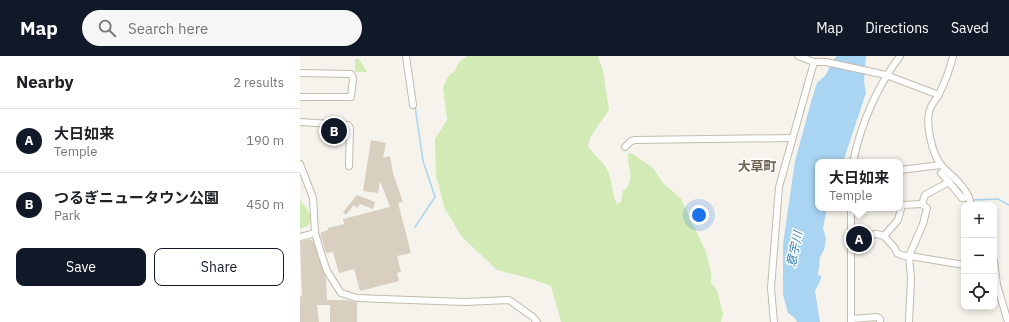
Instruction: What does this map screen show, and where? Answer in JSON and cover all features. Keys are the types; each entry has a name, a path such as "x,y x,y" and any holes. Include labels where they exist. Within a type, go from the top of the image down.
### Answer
{"street":[{"path":"406,56 413,105"},
{"path":"798,56 814,62 826,62 883,75 939,95"},
{"path":"854,159 867,116 883,75 900,56"},
{"path":"953,56 949,71 939,95 930,107 929,118 931,142 941,165 962,184 970,202"},
{"path":"774,322 771,288 779,188 814,62"},
{"path":"300,73 350,74 353,78 351,98 300,97"},
{"path":"300,122 348,125 350,128 348,166"},
{"path":"625,147 631,141 636,140 792,138"},
{"path":"300,164 314,198 315,233 327,270 341,294 357,298 465,302 509,300 533,317 536,322"},
{"path":"903,170 941,165"},
{"path":"942,173 962,198 969,197"},
{"path":"922,204 925,195 949,182"},
{"path":"903,205 922,204 927,208 923,224 909,256 911,278 908,322"},
{"path":"851,211 850,320 877,317 880,319 880,322"},
{"path":"884,236 896,224 900,211"},
{"path":"300,237 315,233"},
{"path":"851,237 877,234 884,236 894,247 897,253 961,265"},
{"path":"996,274 997,285 1008,322"}],"green space":[{"path":"467,56 598,56 603,70 609,110 591,136 588,146 608,171 614,198 617,204 621,202 623,190 626,189 629,184 630,175 628,154 631,153 653,168 662,182 681,199 706,252 711,273 711,283 717,290 723,314 721,322 561,322 551,286 532,279 497,270 462,237 445,209 436,176 435,139 447,120 443,87 449,75 455,71 459,62"},
{"path":"355,59 359,59 367,72 355,72"},
{"path":"300,199 311,218 308,226 300,229"}],"water":[{"name":"意宇川","path":"837,56 866,56 864,82 866,93 844,159 815,159 815,211 826,211 823,228 826,239 824,250 820,257 818,275 821,276 821,279 815,291 820,322 797,322 795,318 788,313 783,294 783,244 795,161 817,83 826,75 832,61"}],"building":[{"path":"371,140 386,143 383,158 390,156 393,173 403,202 398,203 411,253 397,256 401,272 397,273 399,281 360,291 354,269 339,273 333,252 326,253 320,233 328,230 328,228 344,224 343,219 390,207 380,181 378,193 363,191"},
{"path":"357,195 375,202 373,209 360,204 357,208 354,205 346,215 343,212"},
{"path":"310,239 313,241 326,278 327,300 347,300 357,302 357,322 330,322 330,305 317,305 319,322 300,322 300,297 302,296 300,241"}],"waterway":[{"path":"415,106 423,161 435,197 415,227"},
{"path":"972,200 998,199 1009,205"}],"place":[{"name":"つるぎニュータウン公園","path":"334,131"},
{"name":"大日如来","path":"859,239"}],"district":[{"name":"大草町","path":"757,166"}]}
